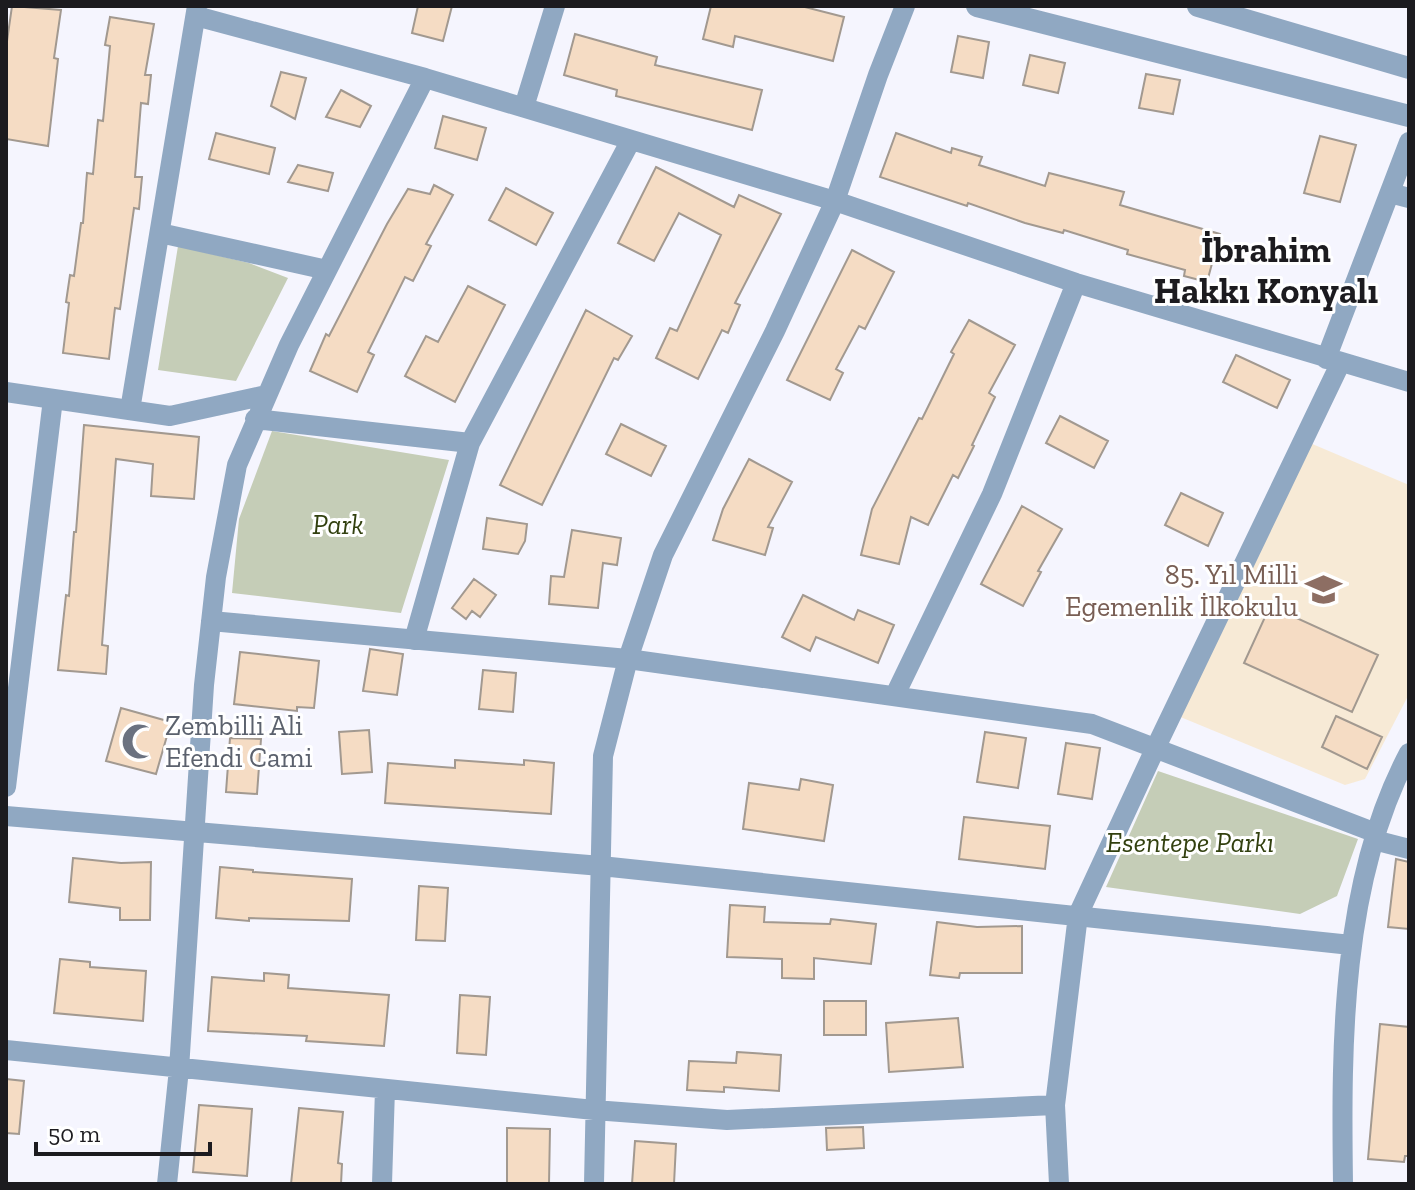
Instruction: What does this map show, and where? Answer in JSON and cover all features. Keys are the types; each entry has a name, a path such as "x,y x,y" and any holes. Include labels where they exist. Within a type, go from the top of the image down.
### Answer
{"street":[{"path":"524,107 555,6"},
{"path":"594,1184 603,756 628,659 663,555 775,331 835,201 905,6"},
{"path":"977,6 1409,116"},
{"path":"1198,6 1409,68"},
{"path":"130,410 196,11 835,201 1076,283 1333,362 1409,382"},
{"path":"167,1184 197,832 204,685 216,577 237,465 266,395 425,78"},
{"path":"414,640 470,443 631,140"},
{"path":"1059,1184 1055,1105 1078,915 1333,362 1399,195 1409,142"},
{"path":"160,233 327,270"},
{"path":"895,695 992,494 1076,283"},
{"path":"6,392 170,416 266,395"},
{"path":"6,787 53,399"},
{"path":"255,419 470,443"},
{"path":"211,621 628,659 1092,724 1409,849"},
{"path":"1343,1184 1342,1103 1351,945 1375,836 1390,790 1409,753"},
{"path":"6,816 601,866 1351,945"},
{"path":"6,1050 594,1110 727,1120 1055,1105"},
{"path":"382,1184 385,1089"}],"shaded area":[{"name":"85. Yıl Milli Egemenlik İlkokulu","path":"1310,443 1409,485 1409,694 1365,779 1345,785 1178,716"}],"green space":[{"path":"178,246 249,263 288,278 236,381 158,370"},
{"name":"Park","path":"272,431 449,460 401,613 232,593 239,519"},
{"name":"Esentepe Parkı","path":"1158,771 1358,839 1337,896 1300,914 1106,887"}],"building":[{"path":"12,6 61,10 54,58 58,59 48,146 6,139 6,48"},
{"path":"418,6 452,6 443,41 412,33"},
{"path":"711,6 801,6 844,17 833,61 735,36 733,47 703,39"},
{"path":"110,17 154,24 145,75 151,75 148,104 141,103 135,177 142,177 139,209 134,208 120,309 115,308 109,359 63,353 69,303 66,302 83,223 87,173 93,174 98,120 103,121 110,46 105,45"},
{"path":"575,34 657,57 655,65 762,90 752,130 616,96 617,90 564,75"},
{"path":"958,36 989,42 983,78 951,72"},
{"path":"1030,55 1065,63 1058,93 1023,85"},
{"path":"281,72 306,78 295,119 271,106"},
{"path":"1146,74 1180,80 1173,114 1139,108"},
{"path":"341,90 371,106 360,127 326,117"},
{"path":"443,116 486,128 477,160 435,148"},
{"path":"216,133 275,148 269,174 209,159"},
{"path":"896,133 951,153 952,148 982,157 979,165 1045,186 1049,173 1124,192 1120,205 1220,234 1207,282 1184,276 1185,270 1127,254 1128,250 1064,230 1063,233 1025,223 968,203 967,206 880,177"},
{"path":"1320,136 1356,145 1340,202 1304,193"},
{"path":"298,165 333,173 328,191 288,182"},
{"path":"656,167 734,207 739,195 781,214 735,303 740,305 728,333 722,330 698,379 656,358 670,328 677,331 721,235 679,213 654,261 618,243"},
{"path":"434,185 453,195 426,244 431,246 413,281 405,277 368,352 374,355 357,392 310,371 326,334 329,336 408,189 430,194"},
{"path":"506,188 553,213 536,245 489,220"},
{"path":"852,250 894,272 865,329 859,326 836,369 843,373 830,400 787,380"},
{"path":"468,286 505,305 455,402 405,376 426,336 438,342"},
{"path":"586,310 632,336 618,360 614,358 542,505 500,485"},
{"path":"969,320 1015,345 989,393 995,397 974,446 958,478 953,475 928,525 911,517 899,564 861,555 872,509 919,418 922,419 954,354 951,352"},
{"path":"1236,355 1290,380 1277,408 1223,382"},
{"path":"1060,416 1108,441 1094,468 1046,443"},
{"path":"621,424 666,446 651,476 606,454"},
{"path":"84,425 199,437 194,499 151,496 153,464 116,459 102,645 108,646 106,674 58,670 76,532"},
{"path":"749,459 792,482 768,527 773,528 765,555 713,540 723,509"},
{"path":"1181,493 1223,513 1208,546 1165,525"},
{"path":"1022,506 1062,529 1038,571 1041,572 1023,606 981,584"},
{"path":"487,518 527,524 525,541 518,554 483,549"},
{"path":"572,530 621,538 617,565 603,563 598,608 549,604 551,576 564,577"},
{"path":"474,579 496,595 480,617 472,611 466,619 452,608"},
{"path":"803,595 854,620 858,610 894,625 878,663 816,637 810,651 782,637"},
{"path":"1270,606 1378,655 1352,712 1244,663"},
{"path":"370,649 403,654 397,695 363,691"},
{"path":"240,652 319,661 314,708 297,707 297,711 234,704"},
{"path":"483,670 516,673 513,712 479,709"},
{"name":"Zembilli Ali Efendi Cami","path":"121,708 171,722 156,774 106,761"},
{"path":"1336,716 1382,737 1367,769 1322,747"},
{"path":"369,730 372,772 342,774 339,732"},
{"path":"985,732 1026,738 1018,788 977,782"},
{"path":"230,738 261,739 257,794 226,792"},
{"path":"1066,743 1100,748 1092,799 1058,794"},
{"path":"455,760 524,765 524,760 554,763 551,814 385,803 388,763 455,768"},
{"path":"801,779 833,785 824,841 743,829 749,783 799,790"},
{"path":"964,817 1050,826 1045,869 959,859"},
{"path":"73,858 121,863 151,862 150,920 120,920 120,908 69,902"},
{"path":"1396,859 1409,862 1409,929 1388,927"},
{"path":"220,867 352,879 349,921 216,918"},
{"path":"419,886 448,888 445,941 416,940"},
{"path":"730,905 765,907 764,922 830,924 831,919 876,924 871,964 814,958 814,979 782,978 782,959 727,957"},
{"path":"937,922 977,927 1022,926 1022,973 960,973 959,978 930,975"},
{"path":"60,959 90,962 90,967 146,971 143,1021 54,1013"},
{"path":"264,973 289,975 288,988 389,995 384,1046 306,1041 307,1036 208,1031 212,977 264,981"},
{"path":"460,995 490,997 486,1055 457,1053"},
{"path":"824,1001 866,1001 866,1035 824,1035"},
{"path":"958,1018 963,1067 889,1072 886,1023"},
{"path":"1380,1024 1409,1027 1409,1156 1405,1156 1404,1162 1368,1159"},
{"path":"737,1052 781,1055 779,1091 724,1087 724,1092 687,1090 689,1061 736,1063"},
{"path":"6,1079 24,1081 19,1134 6,1133"},
{"path":"199,1105 252,1109 247,1176 193,1172"},
{"path":"299,1108 343,1112 338,1163 342,1164 341,1184 291,1184"},
{"path":"863,1127 864,1148 827,1150 826,1128"},
{"path":"507,1128 550,1129 549,1184 507,1184"},
{"path":"635,1141 676,1144 674,1184 632,1184"}],"place":[{"name":"85. Yıl Milli Egemenlik İlkokulu","path":"1324,590"},
{"name":"Zembilli Ali Efendi Cami","path":"139,741"}],"district":[{"name":"İbrahim Hakkı Konyalı","path":"1266,270"}]}
